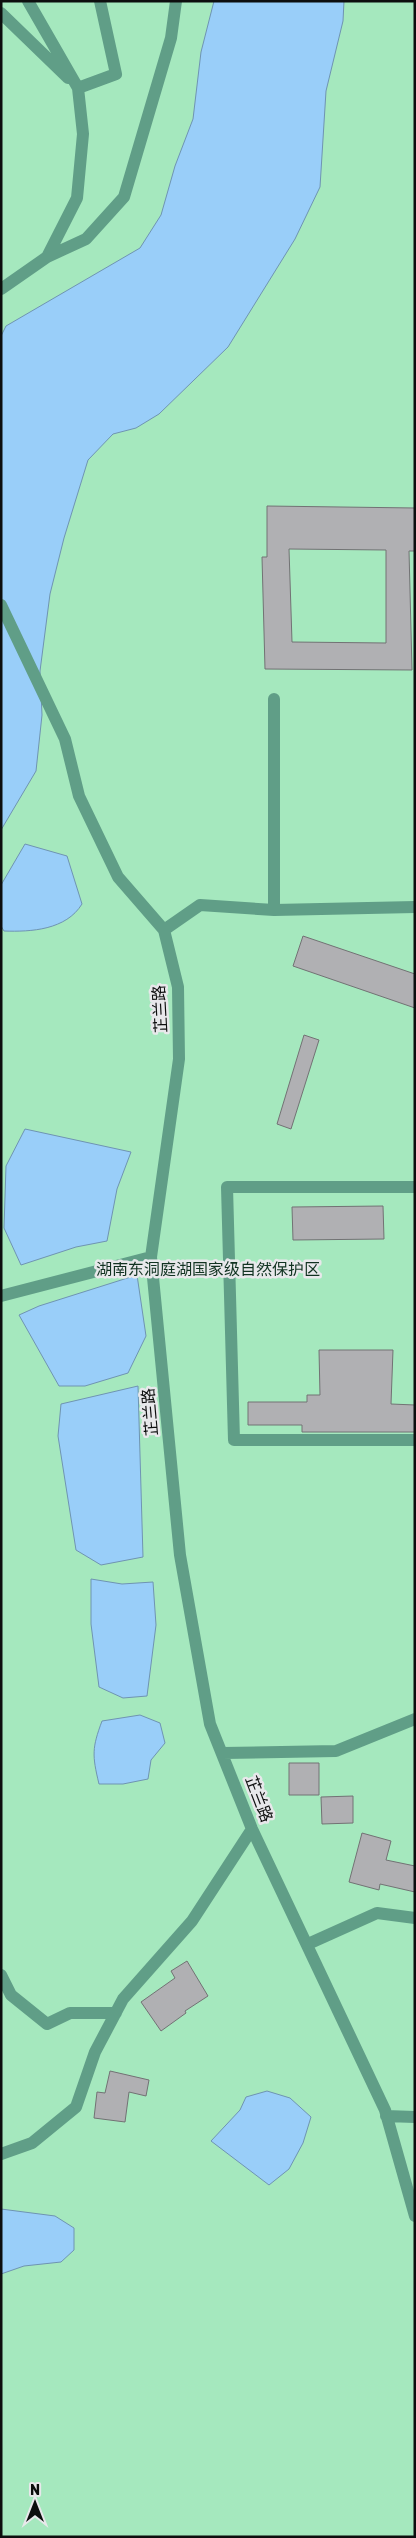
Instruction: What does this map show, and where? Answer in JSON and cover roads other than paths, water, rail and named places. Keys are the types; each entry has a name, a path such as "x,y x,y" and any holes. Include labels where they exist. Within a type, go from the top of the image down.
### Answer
{"street":[{"path":"28,1 78,88 82,134 77,198 46,257"},
{"path":"78,88 116,74 100,1"},
{"path":"1,289 46,257 86,239 124,197 171,38 176,1"},
{"path":"1,13 78,88"},
{"name":"芷兰路","path":"1,605 64,739 79,796 118,877 164,930 178,987 179,1059 151,1257 180,1555 210,1724 252,1829 308,1944 386,2116 415,2216"},
{"path":"274,699 274,910"},
{"path":"164,930 200,905 274,910 415,906"},
{"path":"415,1187 227,1188 234,1440 415,1440"},
{"path":"1,1296 151,1257"},
{"path":"223,1753 336,1751 415,1719"},
{"path":"1,2154 32,2143 76,2107 95,2052 124,1999 192,1921 252,1829"},
{"path":"308,1944 377,1913 415,1918"},
{"path":"1,1975 11,1995 47,2024 70,2013 116,2013"},
{"path":"386,2116 415,2117"}],"water":[{"path":"214,1 344,1 343,21 326,91 320,187 295,239 228,347 159,414 136,428 113,434 88,460 64,538 50,594 40,671 42,715 36,771 1,830 1,336 6,326 140,248 161,215 175,166 193,119 201,52"},
{"path":"25,844 67,856 82,904 67,919 47,928 4,931 1,926 1,885"},
{"path":"25,1129 131,1152 117,1189 107,1241 76,1247 21,1265 4,1228 6,1166"},
{"path":"137,1275 146,1336 128,1373 85,1386 59,1386 19,1315 39,1306"},
{"path":"138,1386 143,1557 101,1565 76,1550 58,1436 61,1404"},
{"path":"91,1579 122,1584 153,1582 156,1625 147,1696 123,1698 99,1687 91,1624"},
{"path":"140,1715 160,1723 165,1743 151,1760 148,1779 123,1784 99,1784 94,1752 96,1738 102,1721"},
{"path":"267,2091 290,2098 311,2117 303,2143 289,2169 269,2185 211,2141 240,2110 246,2097"},
{"path":"1,2209 55,2216 74,2228 74,2250 61,2262 24,2266 1,2274"}],"park label":[{"name":"湖南东洞庭湖国家级自然保护区","path":"208,1269"}]}
